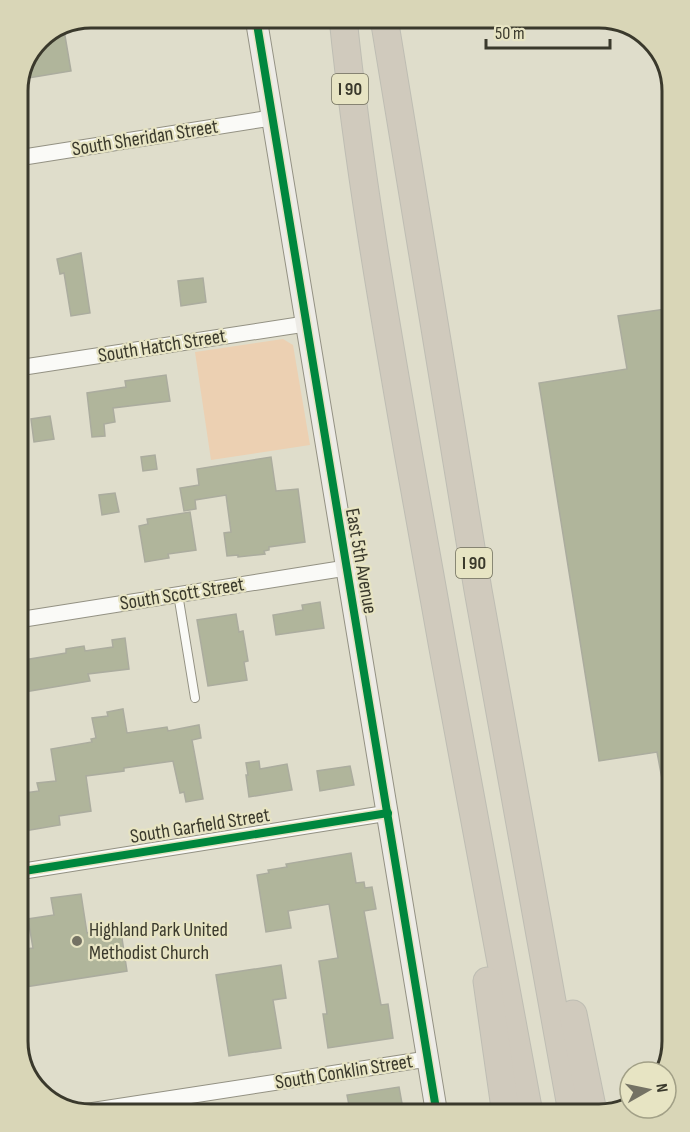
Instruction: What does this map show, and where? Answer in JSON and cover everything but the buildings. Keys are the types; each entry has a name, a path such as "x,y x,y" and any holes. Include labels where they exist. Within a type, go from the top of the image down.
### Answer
{"highway":[{"name":"I 90","path":"344,28 359,159 435,605 527,1104"},
{"name":"I 90","path":"386,29 478,590 570,1104"},
{"path":"478,590 559,947 591,1104"},
{"path":"435,605 504,1104"}],"street":[{"name":"East 5th Avenue","path":"258,28 435,1104"},
{"name":"South Sheridan Street","path":"29,156 271,118"},
{"name":"South Hatch Street","path":"29,366 305,324"},
{"name":"South Scott Street","path":"28,618 346,568"},
{"name":"South Garfield Street","path":"28,870 388,813"},
{"name":"South Conklin Street","path":"141,1103 427,1059"}],"lane":[{"path":"178,594 195,698"}],"shaded area":[{"path":"283,339 293,345 310,445 211,460 195,352"}],"cycle path":[{"path":"258,28 435,1104"},
{"path":"28,870 388,813"}],"place":[{"name":"Highland Park United Methodist Church","path":"77,941"}]}
